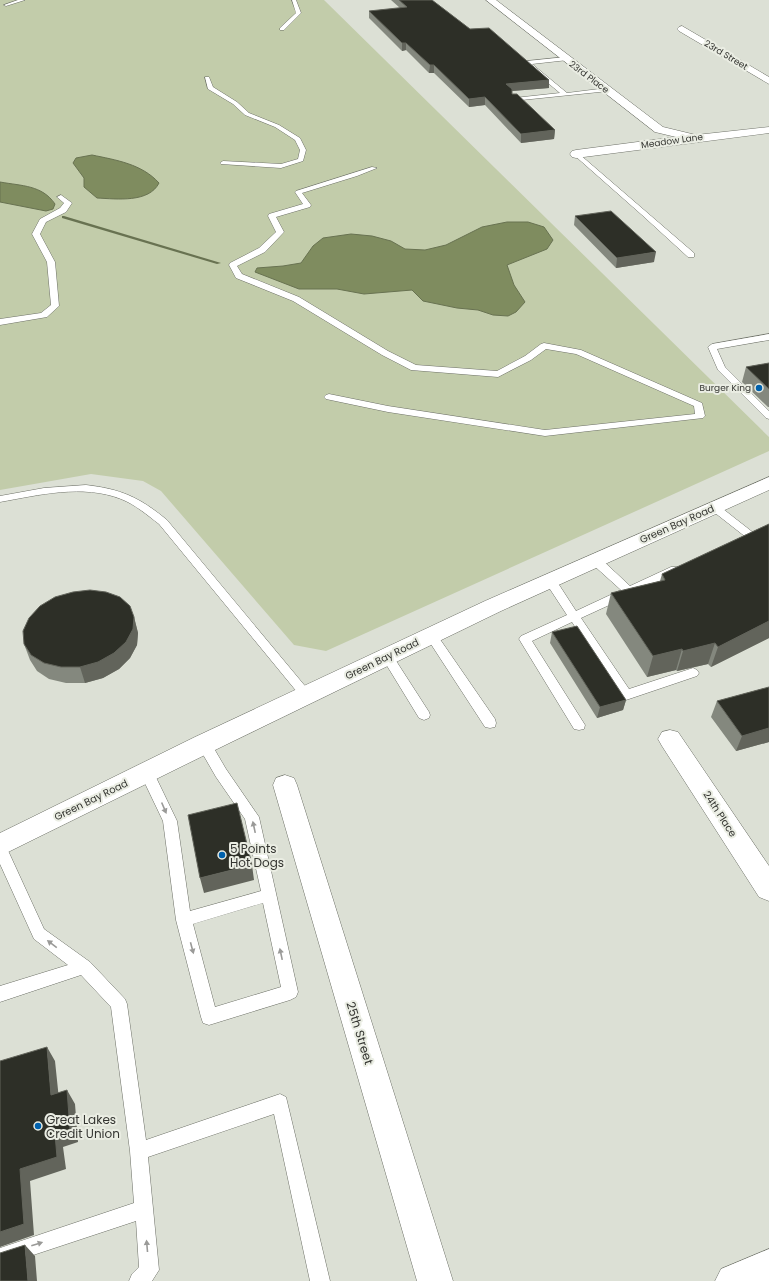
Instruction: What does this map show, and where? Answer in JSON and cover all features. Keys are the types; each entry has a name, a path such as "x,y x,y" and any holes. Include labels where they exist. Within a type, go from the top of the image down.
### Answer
{"street":[{"name":"23rd Place","path":"490,0 659,130 696,138"},
{"name":"23rd Street","path":"682,29 769,80"},
{"name":"Meadow Lane","path":"576,154 769,130"},
{"name":"Green Bay Road","path":"0,847 204,744 387,656 550,580 769,483"},
{"name":"24th Place","path":"670,739 769,889"},
{"name":"25th Street","path":"285,785 434,1281"},
{"path":"733,1281 769,1266"}],"lane":[{"path":"6,5 23,0"},
{"path":"282,29 299,13 294,0"},
{"path":"566,59 527,63 566,95"},
{"path":"207,78 210,88 235,103 247,114 277,126 298,139 303,150 301,160 281,166 223,163"},
{"path":"514,100 607,90"},
{"path":"576,154 645,213 691,255"},
{"path":"329,397 388,409 545,433 700,416 699,405 578,352 544,346 528,358 498,374 414,368 385,353 296,299 239,276 233,265 262,250 280,232 272,216 307,205 298,192 318,184 351,177 374,168"},
{"path":"0,322 44,315 55,306 51,262 36,234 43,221 63,210 68,203 61,197"},
{"path":"769,337 712,347 721,368 769,416"},
{"path":"0,499 75,487 94,488 114,493 143,505 163,522 306,695"},
{"path":"714,507 751,536"},
{"path":"737,542 763,530"},
{"path":"595,560 629,591"},
{"path":"579,724 525,639 686,565"},
{"path":"550,580 626,695 693,673"},
{"path":"431,636 490,723"},
{"path":"387,656 424,715"},
{"path":"147,773 170,821 184,920 209,1017 290,992 252,817 221,773 204,744"},
{"path":"0,847 39,934 84,967 119,1004 139,1151 149,1270 139,1281"},
{"path":"184,920 268,895"},
{"path":"0,994 84,967"},
{"path":"139,1151 280,1103 320,1281"},
{"path":"0,1257 144,1209"}],"shaded area":[{"path":"0,0 324,0 769,437 769,451 326,651 294,645 161,491 143,481 91,474 0,490"},
{"path":"92,155 137,167 145,171 159,183 148,194 140,197 123,199 97,198 84,187 84,178 73,163 76,158"},
{"path":"0,182 31,187 44,193 55,204 53,209 46,211 0,202"},
{"path":"507,222 528,222 544,227 553,240 547,249 507,265 514,285 525,302 516,312 508,316 493,315 478,310 457,308 423,301 412,290 364,294 337,289 299,289 255,272 257,268 301,263 313,246 323,238 351,234 372,236 391,241 405,249 425,250 446,245 482,227"}],"building":[{"path":"399,0 432,0 470,29 489,28 549,80 506,84 512,89 512,94 517,94 555,130 521,134 485,97 469,99 434,65 430,65 406,43 402,43 369,11 407,7"},
{"path":"611,211 656,252 617,258 575,216"},
{"path":"769,363 769,389 746,367"},
{"path":"769,524 769,621 718,647 715,643 683,651 682,649 653,656 611,593 665,580 662,574"},
{"path":"90,590 106,592 120,597 130,606 134,617 133,629 126,642 114,653 98,662 80,667 61,667 44,663 31,655 24,644 23,631 29,618 40,606 55,597 73,592"},
{"path":"577,626 626,700 600,707 552,632"},
{"path":"769,687 769,728 742,736 717,701"},
{"name":"5 Points Hot Dogs","path":"237,803 252,865 200,878 188,815"},
{"name":"Great Lakes Credit Union","path":"47,1047 51,1095 67,1090 70,1129 55,1134 57,1157 20,1169 24,1224 0,1232 0,1061"},
{"path":"25,1245 28,1281 0,1281 0,1253"}],"waterway":[{"path":"63,217 219,263"}],"place":[{"name":"Burger King","path":"759,388"},
{"name":"5 Points Hot Dogs","path":"222,855"},
{"name":"Great Lakes Credit Union","path":"38,1126"}]}
